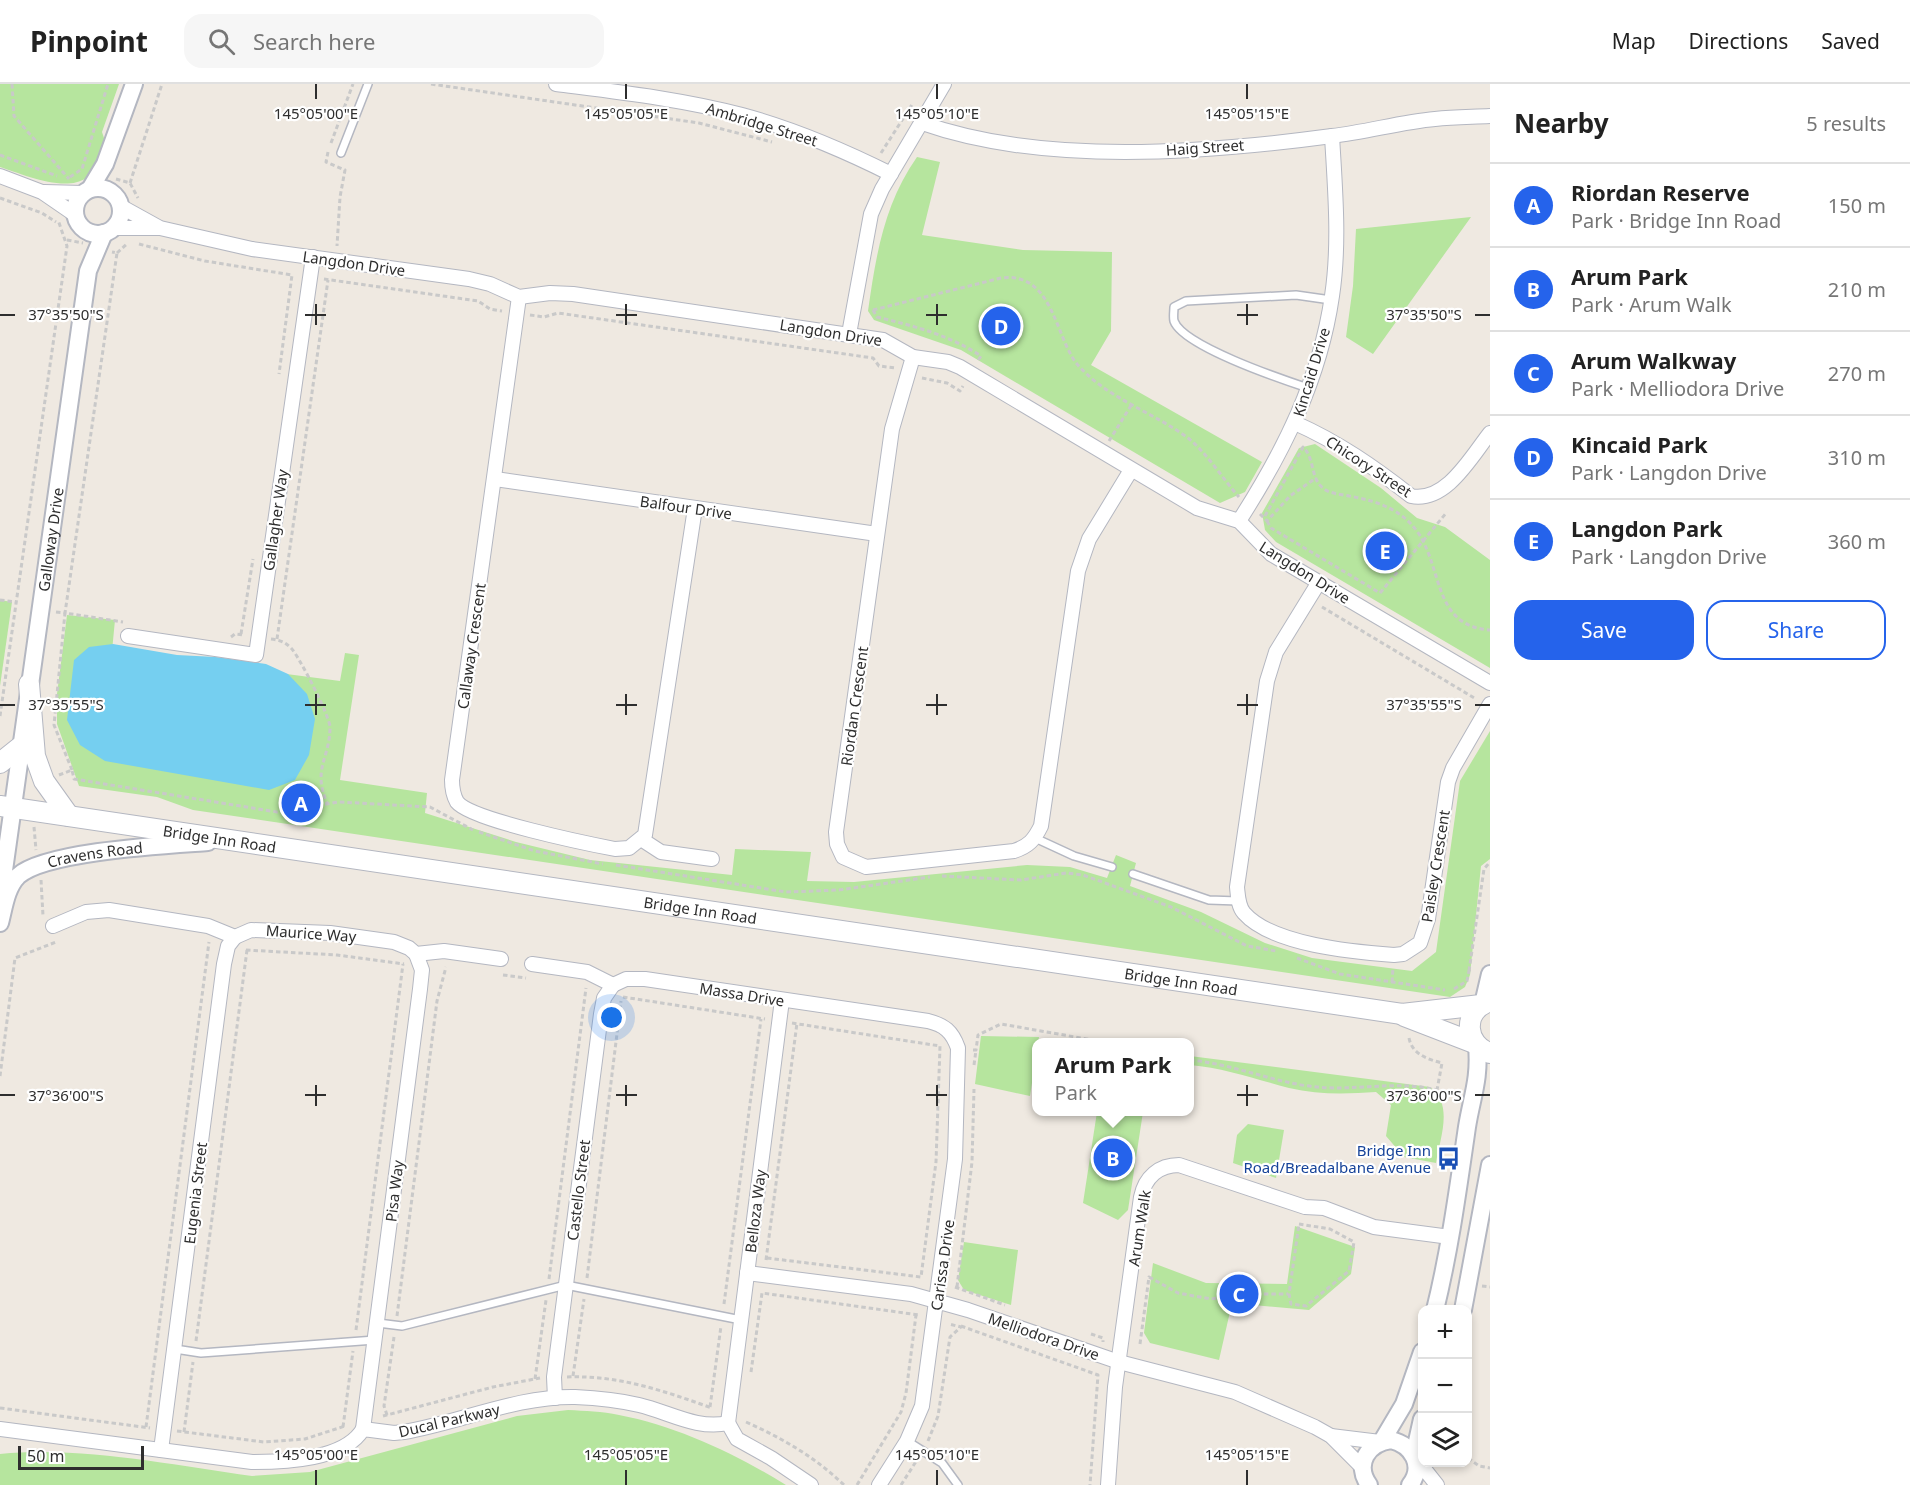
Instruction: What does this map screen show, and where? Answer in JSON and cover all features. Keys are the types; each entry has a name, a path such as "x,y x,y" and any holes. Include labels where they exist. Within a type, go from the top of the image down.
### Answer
{"main road":[{"path":"29,684 35,756 44,781 69,816"},
{"path":"0,763 20,747"},
{"name":"Bridge Inn Road","path":"6,807 1408,1016 1480,1047"},
{"path":"1480,1047 1469,1027 1475,1011 1484,1003"},
{"name":"Bridge Inn Road","path":"1408,1016 1484,1003"}],"street":[{"path":"70,209 87,191 105,164 134,84"},
{"name":"Ambridge Street","path":"555,84 696,104 743,115 796,132 891,174"},
{"path":"849,334 871,214 891,174 944,84"},
{"name":"Haig Street","path":"922,123 961,137 1005,144 1090,151 1173,150 1332,136 1434,119 1490,116"},
{"name":"Kincaid Drive","path":"1239,521 1270,471 1295,423 1318,361 1331,300 1335,255 1332,136"},
{"path":"0,176 42,192 70,209 90,233 109,231 121,214 117,200 115,140"},
{"path":"87,191 103,188 117,200"},
{"name":"Langdon Drive","path":"117,200 160,228"},
{"name":"Galloway Drive","path":"70,209 88,271"},
{"name":"Langdon Drive","path":"109,231 160,228 218,242 475,280 519,297 550,293 573,294 883,340 913,357 948,362 971,373 1102,453 1208,513 1239,521 1272,554 1490,682"},
{"name":"Galloway Drive","path":"6,807 20,747 88,271 109,231"},
{"name":"Gallagher Way","path":"260,637 314,257"},
{"name":"Callaway Crescent","path":"519,297 452,790 458,802 471,812 504,822 615,849 628,848 641,839"},
{"name":"Riordan Crescent","path":"913,357 892,429 836,832 837,844 843,857 866,867 1014,851 1028,847 1035,838"},
{"name":"Chicory Street","path":"1295,423 1341,445 1368,462 1412,496 1420,498 1441,491 1490,433"},
{"path":"1035,838 1041,826 1078,571 1089,539 1131,470"},
{"name":"Balfour Drive","path":"495,479 878,534"},
{"path":"695,508 649,822 641,839 661,852 712,859"},
{"path":"1238,901 1238,887 1270,666 1319,582"},
{"path":"129,630 256,655 260,637"},
{"name":"Paisley Crescent","path":"1238,901 1243,912 1254,922 1305,943 1335,949 1394,955 1403,954 1420,943 1428,919 1448,782 1453,768 1489,705"},
{"path":"0,898 6,807"},
{"name":"Cravens Road","path":"0,923 8,893 16,878 38,865 145,847 227,841"},
{"path":"49,924 86,912 110,910 208,926 235,937"},
{"name":"Maurice Way","path":"235,937 251,930 330,933 393,942 409,948 416,954"},
{"name":"Eugenia Street","path":"161,1450 224,964 228,946 235,937"},
{"path":"416,954 444,951 501,959"},
{"name":"Pisa Way","path":"363,1429 420,989 422,970 416,954"},
{"path":"532,964 587,972 617,991"},
{"path":"1484,1003 1490,974"},
{"name":"Massa Drive","path":"617,991 626,979 645,979 928,1022 939,1024 952,1034"},
{"name":"Castello Street","path":"555,1398 554,1377 601,1014 604,998 617,991"},
{"name":"Belloza Way","path":"728,1422 782,1000"},
{"name":"Carissa Drive","path":"879,1485 907,1441 922,1406 956,1159 957,1048 952,1034"},
{"path":"1436,1305 1479,1075 1480,1047"},
{"name":"Arum Walk","path":"1108,1485 1119,1362 1141,1197 1148,1180 1163,1168 1179,1165 1305,1207 1333,1211 1374,1227 1450,1237"},
{"path":"1464,1305 1490,1165"},
{"name":"Melliodora Drive","path":"747,1273 911,1294 968,1310 1119,1362 1235,1392 1295,1416 1331,1436 1364,1478"},
{"path":"1364,1478 1367,1452 1381,1441 1404,1404 1420,1359"},
{"name":"Ducal Parkway","path":"363,1429 393,1433 404,1432 518,1404 555,1398 616,1400 696,1423 717,1425 728,1422"},
{"path":"728,1422 737,1439 771,1458 811,1485"},
{"path":"0,1429 252,1462 292,1460 348,1446 357,1439 363,1429"},
{"name":"Melliodora Drive","path":"1331,1436 1381,1441"},
{"path":"1410,1485 1416,1474 1414,1455 1418,1437"},
{"path":"1381,1441 1400,1442 1414,1455 1437,1485"}],"lane":[{"path":"341,153 368,84"},
{"path":"1308,388 1248,368 1181,331 1174,320 1174,307 1186,301 1285,296 1331,300"},
{"path":"1035,838 1074,856 1112,867"},
{"path":"1133,874 1209,900 1238,901"},
{"path":"378,1323 395,1326 566,1284 741,1320"},
{"path":"175,1349 195,1353 375,1340"},
{"path":"907,1441 942,1463 958,1485"}],"path":[{"path":"12,84 14,116 69,178 70,209 58,223"},
{"path":"0,155 62,178 69,178 82,169 108,84"},
{"path":"130,183 162,84"},
{"path":"431,84 699,123 774,142"},
{"path":"873,166 917,98"},
{"path":"277,639 330,280 335,260 341,208 340,197 345,170"},
{"path":"0,198 42,213 58,223 67,246 0,716"},
{"path":"128,242 206,261 478,301 490,309 518,314 544,317 558,313 873,358 879,366 908,372 930,381 947,383 960,391 981,356 931,331 877,316 873,310"},
{"path":"278,383 292,275"},
{"path":"854,311 873,310 1001,278 1014,278 1037,291 1047,302 1054,312 1068,350 1080,367 1132,404 1191,441 1248,507"},
{"path":"72,770 54,725 65,613 101,362"},
{"path":"1102,453 1132,404"},
{"path":"1447,512 1422,541 1380,593 1271,528 1265,516 1303,447 1312,462 1316,478 1325,490 1394,509 1411,525 1422,541 1447,605 1454,616 1471,627 1490,630"},
{"path":"1267,521 1290,496 1316,478"},
{"path":"1303,572 1314,554"},
{"path":"241,634 253,557"},
{"path":"1308,599 1489,705"},
{"path":"0,600 16,602"},
{"path":"65,613 129,630"},
{"path":"231,637 241,634 282,640 300,659 329,721 328,739 320,771 322,792 327,803"},
{"path":"35,847 49,924"},
{"path":"1437,1090 1442,1063 1428,1059 1410,1045 1408,1016 1417,986 1452,990 1467,981 1484,869 1490,862"},
{"path":"146,1427 209,942"},
{"path":"0,1076 15,958 53,943"},
{"path":"184,1432 247,950"},
{"path":"343,1427 403,964"},
{"path":"387,1415 384,1406 437,1001 446,967"},
{"path":"1469,971 1490,974"},
{"path":"535,1379 586,987"},
{"path":"572,1376 586,1288 617,991"},
{"path":"710,1407 761,1019"},
{"path":"751,1375 797,1023 976,1050 978,1035 1001,1024 1081,1038"},
{"path":"767,1258 921,1278 936,1162 940,1046"},
{"path":"1194,1060 1223,1064 1315,1087 1409,1085 1474,1096"},
{"path":"1299,1224 1330,1229 1354,1242 1349,1271 1306,1306 1291,1305 1289,1294 1299,1224"},
{"path":"1140,1344 1149,1278 1178,1293 1211,1299 1243,1294 1289,1294"},
{"path":"762,1293 916,1314 961,1327 1098,1375 1090,1485"},
{"path":"901,1485 923,1451 939,1416 950,1336 961,1327 973,1293"},
{"path":"857,1485 901,1412 916,1314"},
{"path":"745,1422 775,1435 824,1465 844,1485"},
{"path":"1472,1461 1479,1466 1490,1468"}],"green space":[{"path":"0,84 119,84 102,132 105,141 102,151 90,175 77,182 55,183 31,178 0,167"},
{"path":"917,157 940,162 922,235 1023,250 1112,252 1111,331 1091,365 1262,462 1245,492 1220,503 961,350 874,320 868,311 883,231 897,193"},
{"path":"1471,217 1373,354 1346,337 1353,286 1356,229"},
{"path":"1315,444 1381,488 1417,518 1445,527 1490,560 1490,668 1276,542 1265,530 1262,513 1299,448"},
{"path":"0,600 12,602 0,686"},
{"path":"67,615 115,620 112,651 340,681 345,653 359,655 340,780 427,793 425,813 516,842 590,860 732,875 735,849 811,852 807,881 854,882 1027,865 1070,867 1107,878 1116,855 1136,863 1130,886 1201,912 1265,943 1312,958 1412,971 1436,952 1460,781 1490,731 1490,859 1481,866 1470,975 1465,987 1450,997 193,810 157,797 79,786 57,724 57,694"},
{"path":"981,1036 1039,1037 1032,1038 1030,1096 975,1084"},
{"path":"1194,1057 1430,1087 1437,1094 1444,1112 1436,1163 1404,1157 1386,1136 1391,1105 1376,1092 1311,1092 1194,1065"},
{"path":"1096,1116 1142,1116 1128,1210 1118,1220 1083,1203"},
{"path":"1248,1124 1284,1130 1276,1178 1233,1163 1237,1135"},
{"path":"1295,1226 1355,1247 1351,1274 1309,1310 1232,1303 1219,1360 1150,1343 1144,1333 1153,1263 1206,1283 1287,1284"},
{"path":"964,1242 1018,1250 1011,1305 964,1290 958,1280"},
{"path":"568,1410 613,1414 663,1426 706,1442 786,1485 0,1485 0,1454 31,1452 95,1455 252,1476 310,1472 517,1416"}],"water":[{"path":"113,644 177,655 216,657 266,664 288,674 307,694 315,719 309,755 295,780 269,790 105,761 80,745 67,720 74,660 89,647"}],"place":[{"name":"Kincaid Park","path":"1001,326"},
{"name":"Langdon Park","path":"1385,551"},
{"name":"Riordan Reserve","path":"301,803"},
{"name":"Arum Park","path":"1113,1158"},
{"name":"Bridge Inn Road/Breadalbane Avenue","path":"1449,1159"},
{"name":"Arum Walkway","path":"1239,1294"}]}
